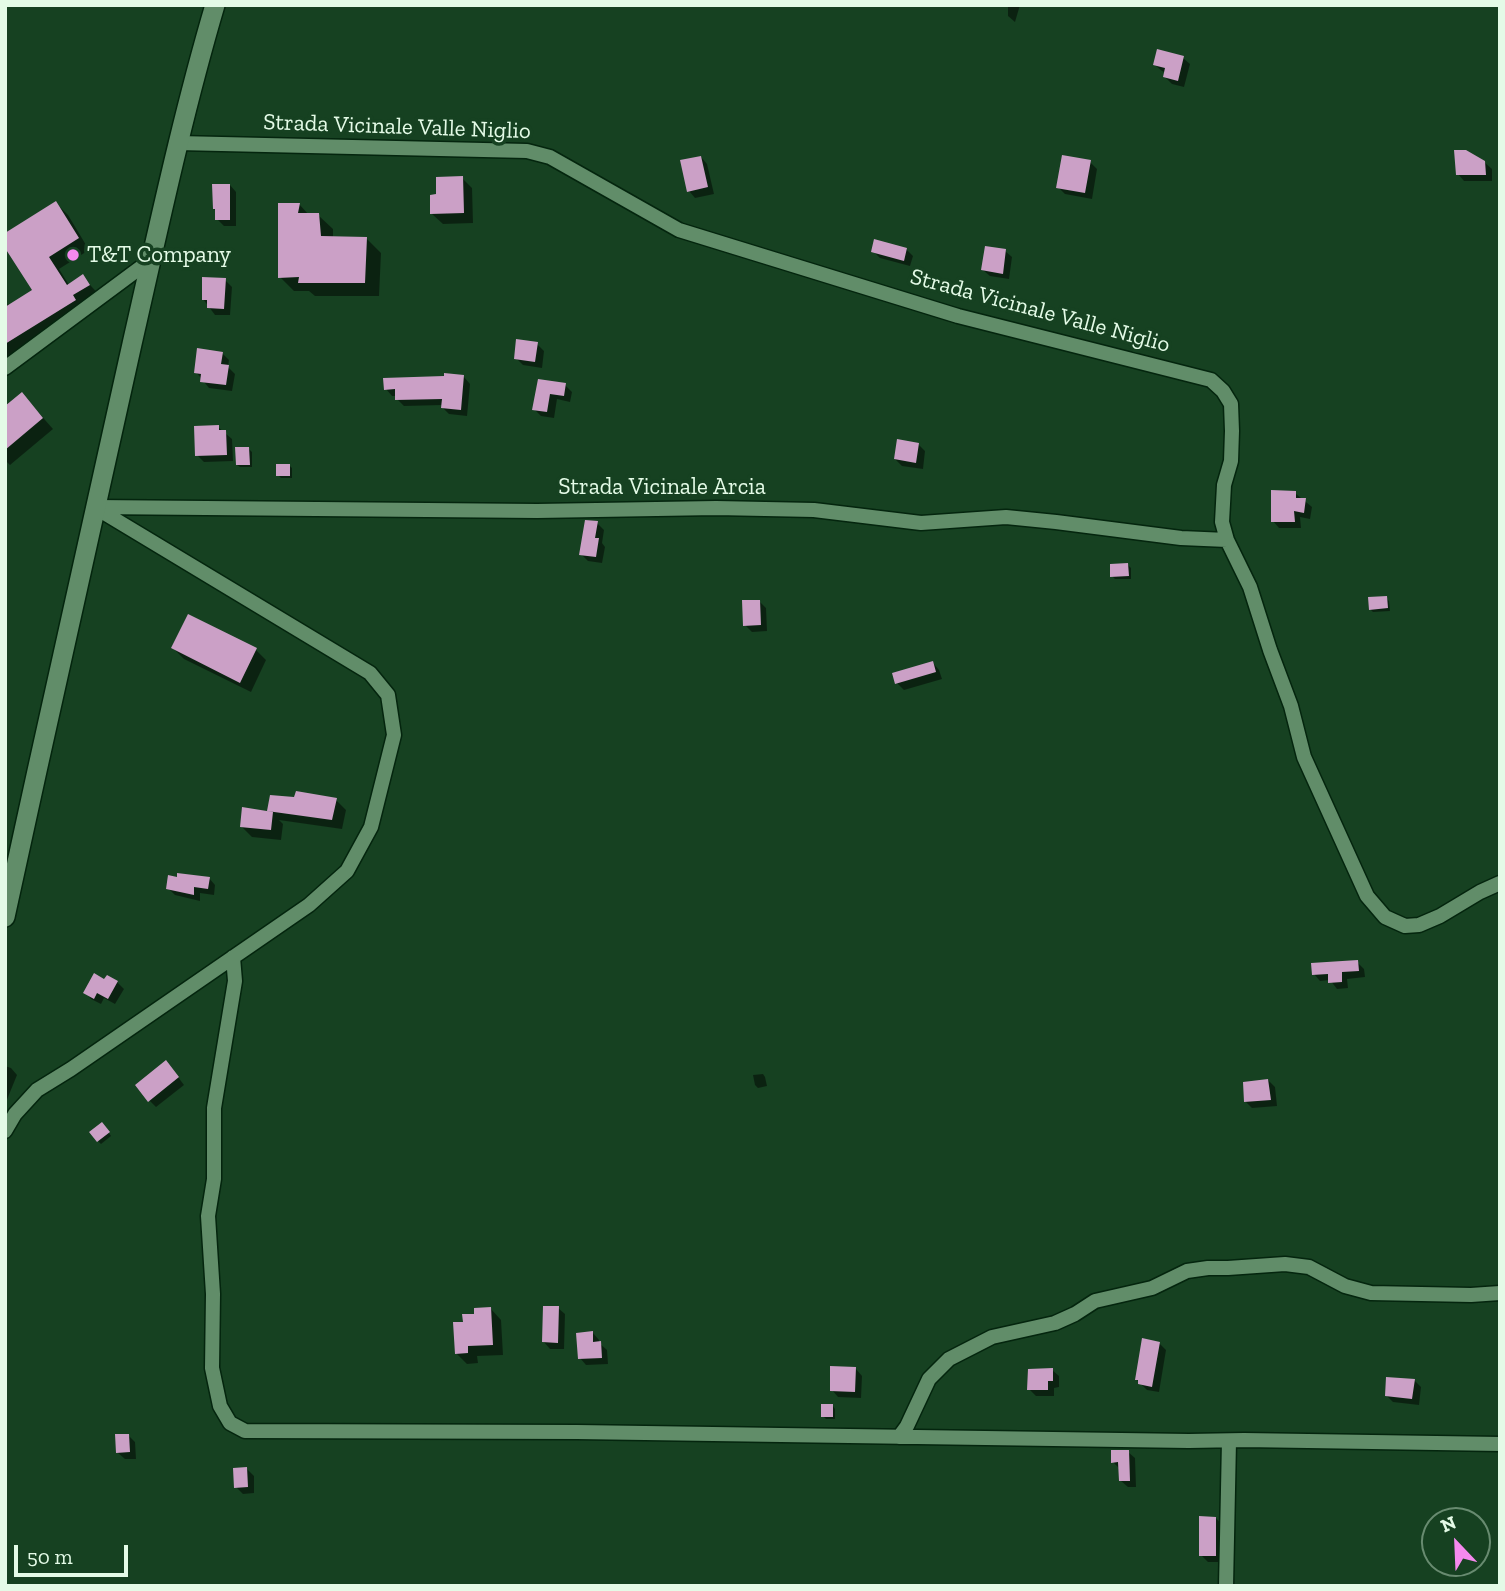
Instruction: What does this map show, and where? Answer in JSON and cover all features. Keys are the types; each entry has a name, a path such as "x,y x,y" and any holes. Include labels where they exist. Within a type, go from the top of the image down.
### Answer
{"main road":[{"path":"5,917 178,143 194,75 215,5"}],"street":[{"name":"Strada Vicinale Valle Niglio","path":"178,143 527,151 550,157 679,230 958,316 1211,380 1223,391 1231,404 1231,461 1224,485 1222,522 1227,540 1250,587 1291,706 1304,757 1367,896 1385,917 1395,923 1405,926 1419,925 1500,883"},
{"path":"5,368 152,259"},
{"path":"5,1131 15,1114 37,1090 309,905 347,871 371,827 394,735 388,695 370,673 95,507"},
{"name":"Strada Vicinale Arcia","path":"95,507 537,511 716,508 814,510 921,523 1006,517 1181,538 1227,540"},
{"path":"233,957 235,981 214,1108 214,1179 208,1216 213,1294 212,1368 220,1406 230,1423 245,1431 564,1432 1500,1444"},
{"path":"899,1437 929,1379 949,1359 992,1337 1055,1323 1076,1314 1095,1301 1152,1288 1187,1271 1285,1264 1309,1268 1345,1286 1371,1293 1500,1293"},
{"path":"1226,1586 1229,1441"}],"building":[{"path":"1157,49 1184,56 1178,81 1163,77 1165,68 1153,65"},
{"path":"1454,150 1466,150 1485,161 1486,175 1456,175"},
{"path":"1062,155 1091,160 1085,193 1056,188"},
{"path":"701,156 708,187 687,192 680,160"},
{"path":"463,176 464,213 430,214 430,195 436,194 436,177"},
{"path":"212,184 230,184 230,220 215,220"},
{"path":"56,201 79,238 49,257 67,285 83,274 90,285 73,295 76,300 5,344 5,307 32,290 5,248 5,233"},
{"path":"278,203 300,203 298,213 319,213 321,236 367,237 365,283 298,283 299,277 278,278"},
{"path":"874,239 907,248 904,261 871,252"},
{"path":"985,246 1006,249 1003,274 981,270"},
{"path":"202,277 226,278 224,309 207,308 207,300 202,300"},
{"path":"516,339 538,342 535,362 514,359"},
{"path":"197,348 223,352 221,364 229,365 226,385 200,382 201,374 194,373"},
{"path":"444,373 464,375 461,410 441,408 442,399 395,400 395,389 384,390 383,378 444,376"},
{"path":"538,379 566,383 564,396 550,394 547,412 532,410"},
{"path":"22,392 43,418 5,450 5,406"},
{"path":"219,425 219,430 226,430 227,455 195,456 194,426"},
{"path":"897,439 919,443 916,463 894,459"},
{"path":"235,447 249,447 250,465 236,465"},
{"path":"276,464 290,464 290,476 276,476"},
{"path":"1271,490 1296,491 1296,498 1306,498 1304,513 1294,511 1295,522 1271,522"},
{"path":"585,520 598,521 596,557 579,555"},
{"path":"1128,563 1129,576 1110,577 1110,564"},
{"path":"1387,596 1388,608 1369,610 1368,597"},
{"path":"742,600 760,600 761,625 743,626"},
{"path":"188,614 257,648 240,683 171,648"},
{"path":"933,661 936,672 895,684 892,673"},
{"path":"296,791 337,798 332,820 267,811 270,795 294,797"},
{"path":"242,807 273,812 271,830 240,827"},
{"path":"177,873 210,877 208,889 194,887 194,895 166,889 168,875 177,877"},
{"path":"1358,960 1359,971 1342,972 1342,982 1328,983 1328,974 1312,975 1311,963"},
{"path":"94,973 104,979 107,975 118,981 108,999 97,993 94,999 83,993"},
{"path":"166,1060 179,1077 148,1102 135,1085"},
{"path":"1268,1079 1271,1100 1244,1102 1243,1082"},
{"path":"102,1122 110,1132 97,1142 89,1132"},
{"path":"543,1306 559,1306 558,1343 542,1342"},
{"path":"491,1307 493,1345 468,1346 468,1353 455,1354 453,1322 463,1322 462,1314 474,1314 474,1308"},
{"path":"593,1331 593,1342 601,1341 602,1358 578,1359 576,1333"},
{"path":"1142,1338 1160,1342 1152,1387 1138,1384 1138,1380 1135,1380"},
{"path":"830,1366 856,1367 855,1392 830,1391"},
{"path":"1053,1368 1053,1381 1048,1381 1048,1390 1027,1390 1028,1369"},
{"path":"1386,1377 1415,1379 1412,1399 1385,1396"},
{"path":"821,1404 833,1404 833,1417 821,1417"},
{"path":"115,1434 129,1434 130,1452 116,1453"},
{"path":"1111,1450 1129,1450 1130,1481 1119,1481 1118,1462 1111,1463"},
{"path":"247,1467 248,1487 234,1488 233,1468"},
{"path":"1199,1516 1216,1517 1216,1556 1199,1556"}],"place":[{"name":"T&T Company","path":"73,255"}]}
